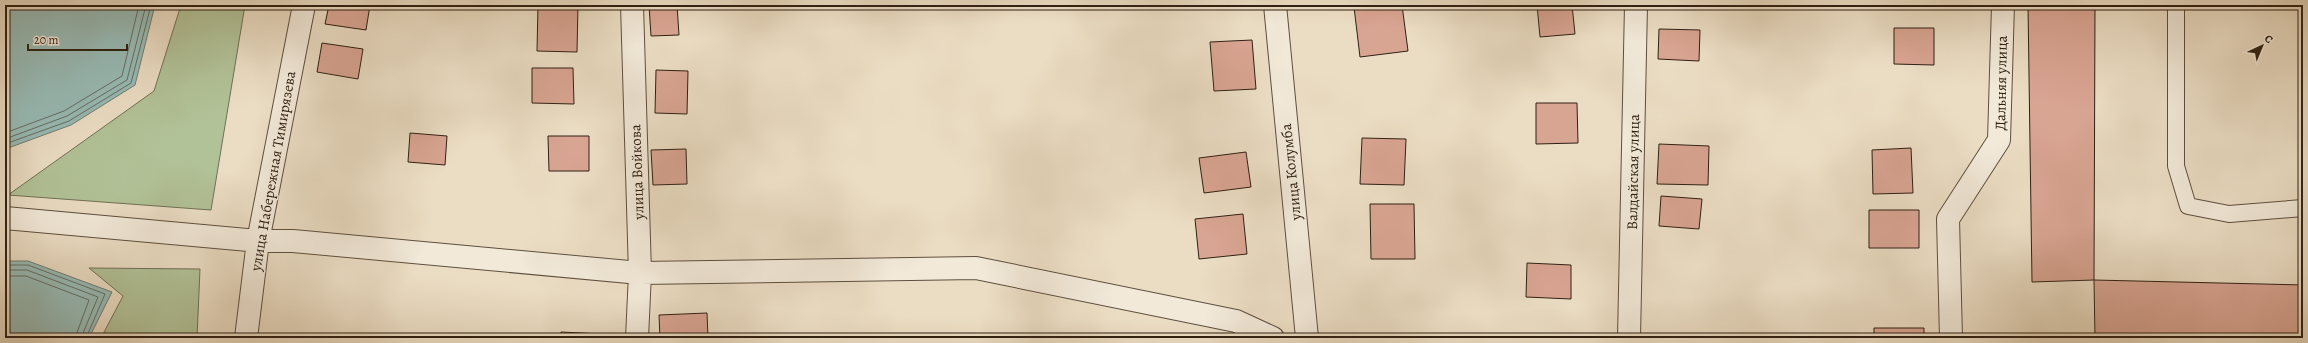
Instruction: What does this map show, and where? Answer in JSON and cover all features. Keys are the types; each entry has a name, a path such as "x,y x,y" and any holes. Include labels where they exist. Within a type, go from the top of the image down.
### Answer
{"street":[{"name":"улица Набережная Тимирязева","path":"246,338 258,241 304,5"},
{"name":"улица Войкова","path":"632,5 640,273 637,338"},
{"name":"улица Колумба","path":"1275,5 1307,338"},
{"name":"Валдайская улица","path":"1629,338 1636,5"},
{"name":"Дальняя улица","path":"1952,338 1948,219 1999,140 2003,5"},
{"path":"5,218 258,241 293,241 640,273 976,268 1273,338"}],"lane":[{"path":"2176,5 2176,166 2188,206 2228,214 2303,208"}],"green space":[{"path":"181,5 245,5 211,210 8,195 154,91"},
{"path":"89,268 200,269 197,338 101,338 123,296"}],"water":[{"path":"5,5 155,5 135,85 71,125 8,148 5,147"},
{"path":"5,261 28,261 112,292 89,338 5,338"}],"building":[{"path":"329,5 370,5 366,30 325,24"},
{"path":"538,5 578,5 577,52 537,51"},
{"path":"649,5 677,5 679,35 651,36"},
{"path":"1370,5 1402,5 1408,51 1360,57 1354,7"},
{"path":"1537,5 1572,5 1575,34 1540,37"},
{"path":"1654,5 1698,5 1698,8 1654,7"},
{"path":"2028,5 2095,5 2094,280 2032,282"},
{"path":"1894,28 1934,28 1934,65 1894,64"},
{"path":"1659,29 1700,30 1699,61 1658,59"},
{"path":"1252,40 1256,89 1214,91 1210,42"},
{"path":"322,43 363,49 358,79 317,72"},
{"path":"532,68 573,68 574,104 532,103"},
{"path":"656,70 688,71 687,114 655,113"},
{"path":"1536,103 1577,103 1578,143 1536,144"},
{"path":"410,133 447,136 445,165 408,162"},
{"path":"548,136 589,136 589,171 549,171"},
{"path":"1362,138 1406,139 1404,185 1360,184"},
{"path":"1659,144 1709,146 1708,185 1657,184"},
{"path":"1911,148 1913,193 1873,194 1872,150"},
{"path":"686,149 687,184 653,185 651,150"},
{"path":"1246,152 1251,187 1204,193 1199,158"},
{"path":"1661,196 1702,199 1699,229 1659,226"},
{"path":"1370,204 1414,204 1415,259 1371,259"},
{"path":"1869,210 1919,210 1919,248 1869,248"},
{"path":"1243,214 1247,254 1199,259 1195,219"},
{"path":"1527,263 1571,265 1571,299 1526,297"},
{"path":"2094,280 2303,285 2303,338 2095,338"},
{"path":"707,313 708,338 660,338 659,315"},
{"path":"1874,328 1924,328 1924,338 1874,338"},
{"path":"561,332 602,334 602,338 560,338"}]}
